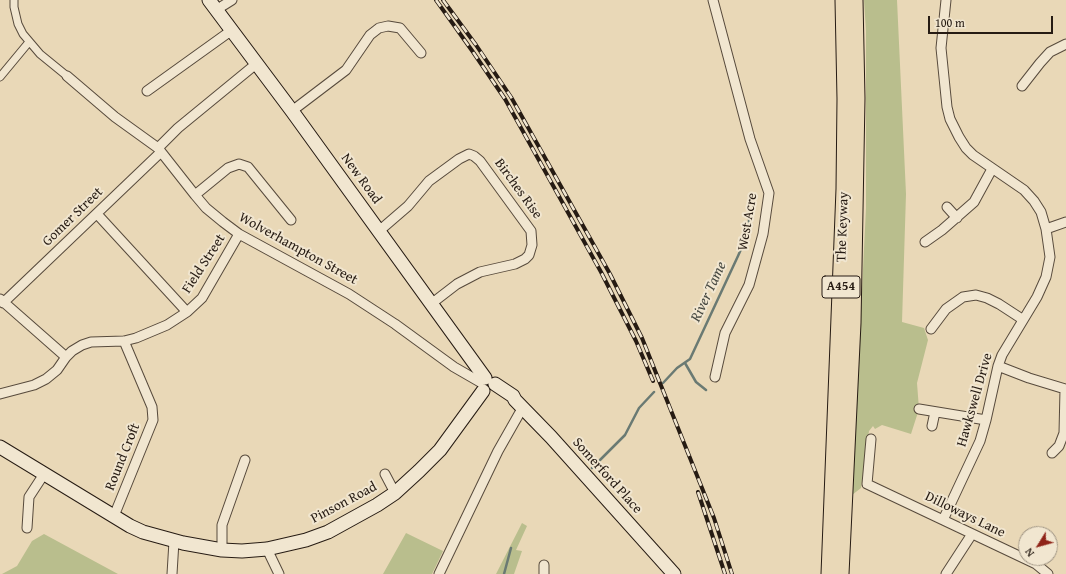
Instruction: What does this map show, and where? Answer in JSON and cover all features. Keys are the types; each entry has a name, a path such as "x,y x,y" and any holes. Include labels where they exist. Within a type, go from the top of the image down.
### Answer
{"highway":[{"name":"The Keyway","path":"841,574 838,511 845,99 843,0"},
{"name":"The Keyway","path":"829,574 838,511 853,323 857,98 855,0"}],"main road":[{"name":"New Road","path":"213,5 379,231 487,385"},
{"name":"Somerford Place","path":"487,385 519,404 674,574"},
{"name":"Pinson Road","path":"0,447 137,529 174,541 222,550 242,551 267,549 306,540 328,532 396,493 440,450 487,385"}],"street":[{"name":"Wolverhampton Street","path":"14,0 18,24 23,34 40,54 115,117 160,150 194,195 222,222 239,234 350,294 395,324 454,367 487,385"},
{"path":"213,5 232,0"},
{"name":"West Acre","path":"713,0 750,139 769,193 763,234 749,285 725,333 716,377"},
{"name":"Hawkswell Drive","path":"943,520 980,441 1002,355 1022,319 1037,297 1046,277 1050,257 1046,229 1038,208 1030,196 1005,176 992,169 973,155 966,148 950,119 941,63 946,0"},
{"path":"292,111 346,70 370,35 378,28 388,26 400,28 421,53"},
{"path":"147,91 232,30"},
{"path":"0,77 29,42"},
{"path":"1022,86 1050,52 1066,44"},
{"name":"Gomer Street","path":"2,301 97,214 160,150 178,128 256,64"},
{"name":"Birches Rise","path":"379,231 408,206 430,181 459,159 469,154 480,161 531,231 532,245 529,255 525,259 515,264 480,272 457,284 431,304"},
{"path":"194,195 228,168 239,164 248,167 290,220"},
{"path":"925,242 957,218 974,202 992,169"},
{"path":"948,207 957,218"},
{"path":"97,214 187,312"},
{"path":"1046,229 1066,222"},
{"name":"Field Street","path":"0,394 34,385 46,379 57,370 72,351 86,344 124,341 147,334 167,325 187,312 202,298 239,234"},
{"path":"931,329 946,310 964,297 976,296 987,298 1022,319"},
{"path":"2,301 66,357"},
{"name":"Round Croft","path":"114,516 153,420 152,407 124,341"},
{"path":"998,366 1029,378 1065,389 1064,433 1059,446 1052,453"},
{"path":"438,574 498,451 519,404"},
{"path":"919,409 986,420"},
{"path":"932,426 935,412"},
{"name":"Dilloways Lane","path":"871,439 867,484 1036,564 1048,574"},
{"path":"222,550 222,525 245,460"},
{"path":"28,528 29,497 44,474"},
{"path":"385,474 396,493"},
{"path":"946,574 972,534"},
{"path":"172,574 174,541"},
{"path":"267,549 280,574"}],"green space":[{"path":"864,0 897,0 906,194 902,322 924,328 928,340 917,383 919,409 911,434 882,425 875,429 873,426 869,431 861,488 852,495 866,208 866,31"},
{"path":"522,523 527,526 516,550 522,551 514,574 496,574"},
{"path":"406,533 443,551 432,574 383,574"},
{"path":"44,534 118,574 2,574 17,566 32,541"}],"waterway":[{"name":"River Tame","path":"663,383 677,368 690,359 746,238 749,223 749,199"},
{"path":"685,363 696,382 706,390"},
{"name":"River Tame","path":"592,468 625,435 639,408 654,392"},
{"name":"River Tame","path":"504,574 511,548"}],"railway":[{"path":"436,0 505,99 601,272 636,341 653,381"},
{"path":"443,0 511,97 610,274 642,338 714,518 732,574"},
{"path":"698,492 725,574"}]}
